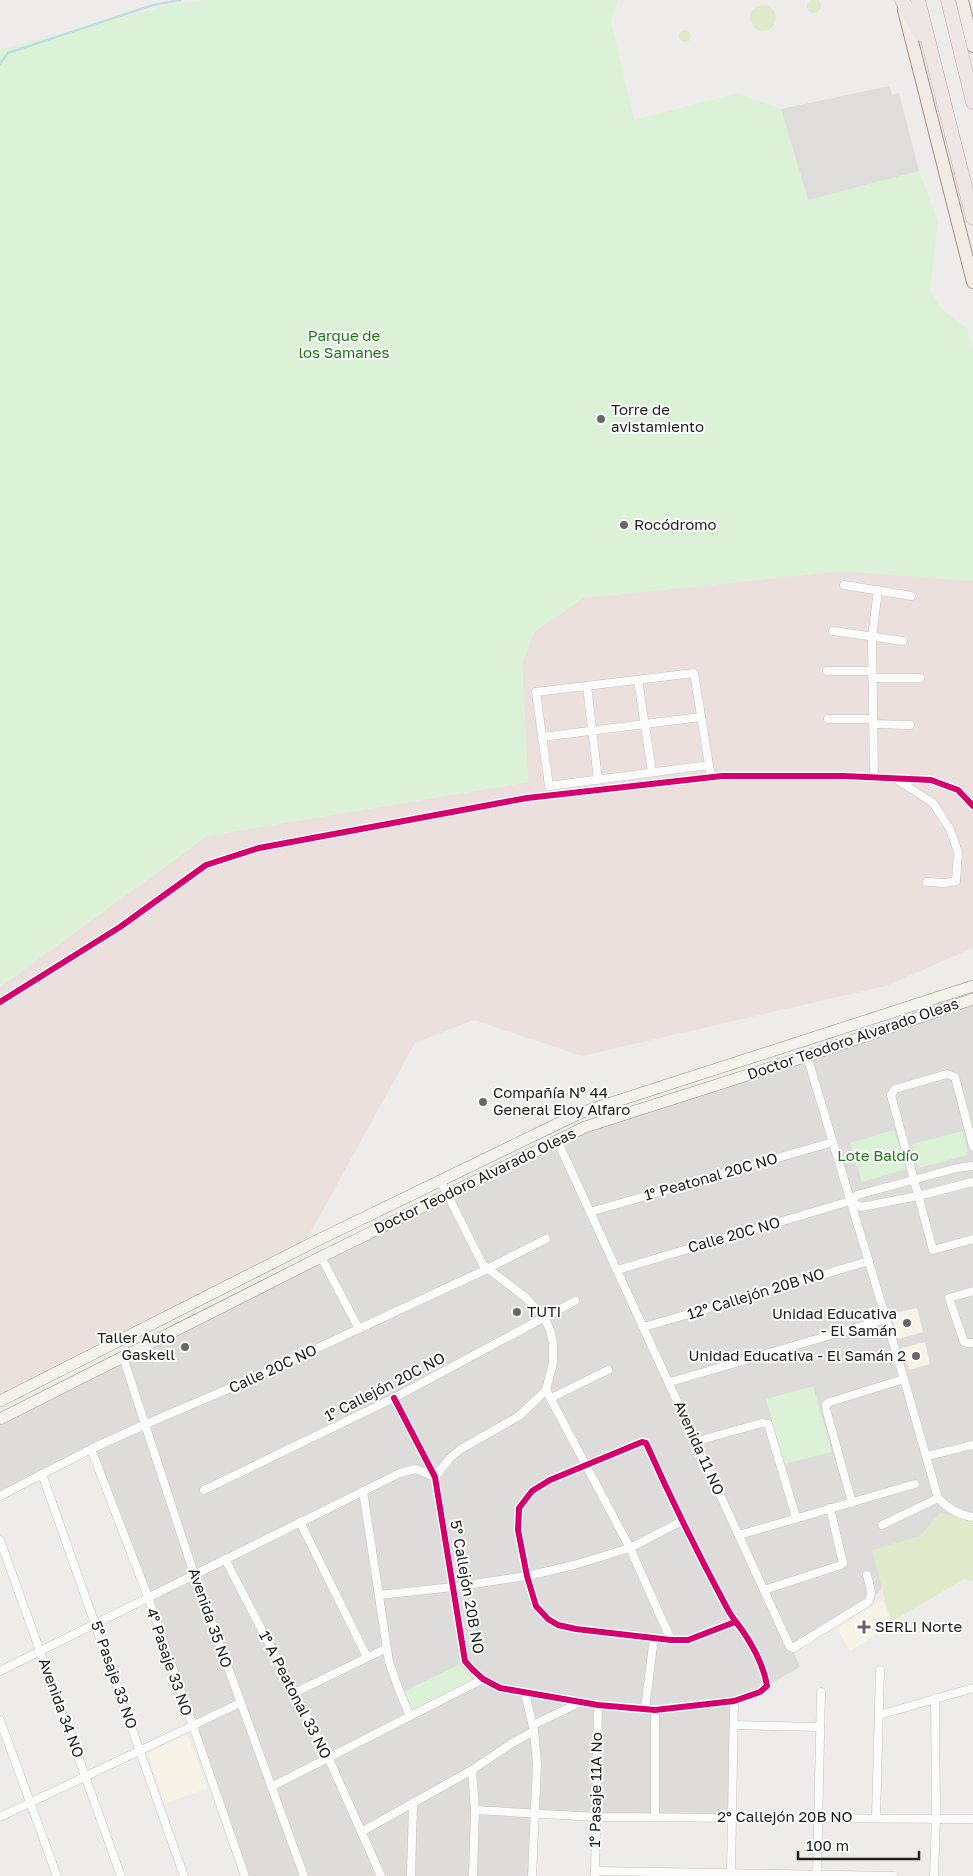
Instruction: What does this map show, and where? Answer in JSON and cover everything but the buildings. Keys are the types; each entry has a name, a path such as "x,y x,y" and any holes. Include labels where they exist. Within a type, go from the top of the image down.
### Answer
{"highway":[{"path":"902,0 930,49"},
{"path":"918,0 973,218"},
{"path":"948,0 973,102"}],"main road":[{"path":"902,0 973,282"},
{"path":"962,0 973,46"},
{"name":"Doctor Teodoro Alvarado Oleas","path":"0,1401 314,1242 580,1112 973,986"},
{"name":"Doctor Teodoro Alvarado Oleas","path":"0,1419 321,1257 585,1127 807,1056 973,999"},
{"path":"498,1153 505,1166"}],"street":[{"path":"844,585 911,596"},
{"path":"874,777 872,637 878,590"},
{"path":"833,631 904,641"},
{"path":"826,671 920,678"},
{"path":"709,764 549,786 536,692 694,674 709,764 711,777"},
{"path":"638,680 652,772"},
{"path":"587,686 598,780"},
{"path":"542,738 701,717"},
{"path":"828,719 910,725"},
{"path":"0,1002 120,927 206,865 259,848 527,798 711,777 874,777 931,780 958,790 973,806"},
{"path":"894,778 933,803 950,829 958,852 956,881 945,883 927,882"},
{"path":"807,1056 938,1498 948,1509 963,1515 973,1516"},
{"path":"973,1146 955,1077 952,1074 895,1089 891,1095 932,1250 973,1239"},
{"name":"Avenida 11 NO","path":"557,1140 670,1382 790,1647 793,1648 868,1602 871,1598 868,1575"},
{"name":"1° Peatonal 20C NO","path":"590,1212 833,1142"},
{"name":"Calle 20C NO","path":"618,1270 850,1201 858,1195 958,1168 973,1166"},
{"path":"0,1671 400,1473 416,1469 435,1477 460,1449 519,1416 546,1390 551,1372 553,1343 544,1317 525,1297 487,1269 479,1258 440,1180"},
{"path":"850,1201 861,1207 918,1196 973,1182"},
{"name":"Calle 20C NO","path":"0,1496 91,1449 249,1380 546,1240"},
{"path":"321,1257 359,1329"},
{"name":"12° Callejón 20B NO","path":"644,1327 868,1261"},
{"path":"973,1291 949,1298 964,1342 973,1343"},
{"name":"1° Callejón 20C NO","path":"204,1490 394,1398 575,1301"},
{"path":"670,1382 886,1319"},
{"name":"Avenida 35 NO","path":"123,1357 194,1574 304,1876"},
{"path":"550,1398 608,1370"},
{"path":"852,1503 826,1404 904,1379"},
{"path":"546,1390 630,1548 670,1640"},
{"name":"5° Callejón 20B NO","path":"394,1398 435,1477 465,1661 483,1679 500,1688 525,1693 598,1705 655,1710 734,1700 760,1692 767,1686 765,1676 756,1656 742,1630 735,1622"},
{"path":"697,1441 762,1423 768,1424 796,1517"},
{"path":"642,1442 646,1443 682,1521 735,1622 688,1640 670,1640 576,1629 558,1625 548,1619 536,1606 527,1576 518,1530 519,1508 532,1491 550,1480 586,1465 642,1442"},
{"path":"927,1456 973,1445"},
{"name":"4° Pasaje 33 NO","path":"91,1449 148,1597 191,1726 245,1876"},
{"name":"5° Pasaje 33 NO","path":"42,1474 184,1876"},
{"path":"738,1535 915,1484"},
{"path":"363,1491 387,1648 394,1676 410,1716"},
{"path":"882,1525 938,1498"},
{"path":"764,1590 843,1563 830,1508"},
{"path":"379,1595 527,1576 574,1565 630,1548 682,1521"},
{"path":"300,1522 367,1658"},
{"name":"Avenida 34 NO","path":"0,1540 121,1876"},
{"name":"1° A Peatonal 33 NO","path":"225,1559 328,1757 381,1876"},
{"path":"645,1709 654,1637"},
{"path":"294,1693 387,1648"},
{"path":"876,1817 880,1670"},
{"path":"271,1787 483,1679"},
{"path":"880,1715 973,1688"},
{"path":"817,1875 821,1692"},
{"path":"525,1693 533,1728 536,1764 532,1876"},
{"path":"934,1876 936,1698"},
{"path":"731,1874 734,1700"},
{"path":"361,1832 472,1770 533,1728 581,1702"},
{"path":"0,1817 240,1703"},
{"name":"1° Pasaje 11A No","path":"595,1874 598,1705"},
{"path":"655,1710 655,1817"},
{"path":"0,1720 57,1876"},
{"path":"734,1725 820,1727"},
{"path":"472,1770 475,1810 473,1876"},
{"path":"411,1876 413,1804"},
{"name":"2° Callejón 20B NO","path":"475,1810 596,1817 973,1819"},
{"path":"595,1874 894,1876"}],"shaded area":[{"path":"889,86 892,95 899,93 919,171 808,200 781,109"},
{"path":"843,571 973,581 973,948 886,986 582,1056 474,1020 415,1043 307,1239 0,1393 0,987 207,836 528,782 522,663 534,632 583,598"},
{"path":"973,999 973,1568 889,1580 874,1597 791,1646 800,1667 767,1686 734,1701 731,1815 535,1813 532,1876 245,1876 91,1449 0,1496 0,1418 557,1140"},
{"name":"Unidad Educativa - El Samán","path":"917,1308 923,1332 898,1339 891,1314"},
{"name":"Unidad Educativa - El Samán 2","path":"925,1342 930,1364 909,1370 902,1348"},
{"name":"SERLI Norte","path":"883,1600 891,1625 850,1651 837,1628"},
{"path":"187,1735 208,1788 164,1804 148,1753"}],"green space":[{"path":"811,-1 817,-1 821,6 817,13 811,13 807,9 807,3"},
{"name":"Parque de los Samanes","path":"204,0 618,0 611,21 634,120 738,93 781,109 808,200 919,171 938,221 930,290 942,310 967,328 973,351 973,581 843,571 583,598 534,632 522,663 528,782 207,836 0,987 0,50 167,6"},
{"path":"763,5 772,9 776,18 772,27 763,31 754,27 750,18 754,9"},
{"path":"685,30 691,36 685,42 679,36"},
{"name":"Lote Baldío","path":"894,1130 906,1169 862,1182 850,1143"},
{"path":"963,1131 968,1155 918,1168 912,1144"},
{"path":"813,1386 832,1452 784,1464 766,1399"},
{"path":"940,1513 973,1522 973,1581 964,1579 891,1622 872,1550 920,1536"},
{"path":"460,1664 473,1680 410,1711 403,1692"}],"waterway":[{"path":"0,64 8,53 153,5 180,0"}],"cycle path":[{"path":"0,1002 120,927 206,865 259,848 527,798 722,776 844,776 931,780 958,790 973,806"},
{"path":"394,1398 435,1477 465,1661 483,1679 500,1688 598,1705 655,1710 734,1701 760,1692 767,1686 761,1664 754,1650 729,1611 685,1526 646,1443 642,1442 550,1480 532,1491 519,1508 518,1530 527,1576 536,1606 548,1619 558,1625 576,1629 671,1640 688,1640 735,1622"}],"place":[{"name":"Torre de avistamiento","path":"601,419"},
{"name":"Rocódromo","path":"624,525"},
{"name":"Compañía Nº 44 General Eloy Alfaro","path":"483,1102"},
{"name":"TUTI","path":"517,1312"},
{"name":"Unidad Educativa - El Samán","path":"907,1323"},
{"name":"Taller Auto Gaskell","path":"185,1347"},
{"name":"Unidad Educativa - El Samán 2","path":"916,1356"},
{"name":"SERLI Norte","path":"864,1627"}]}
